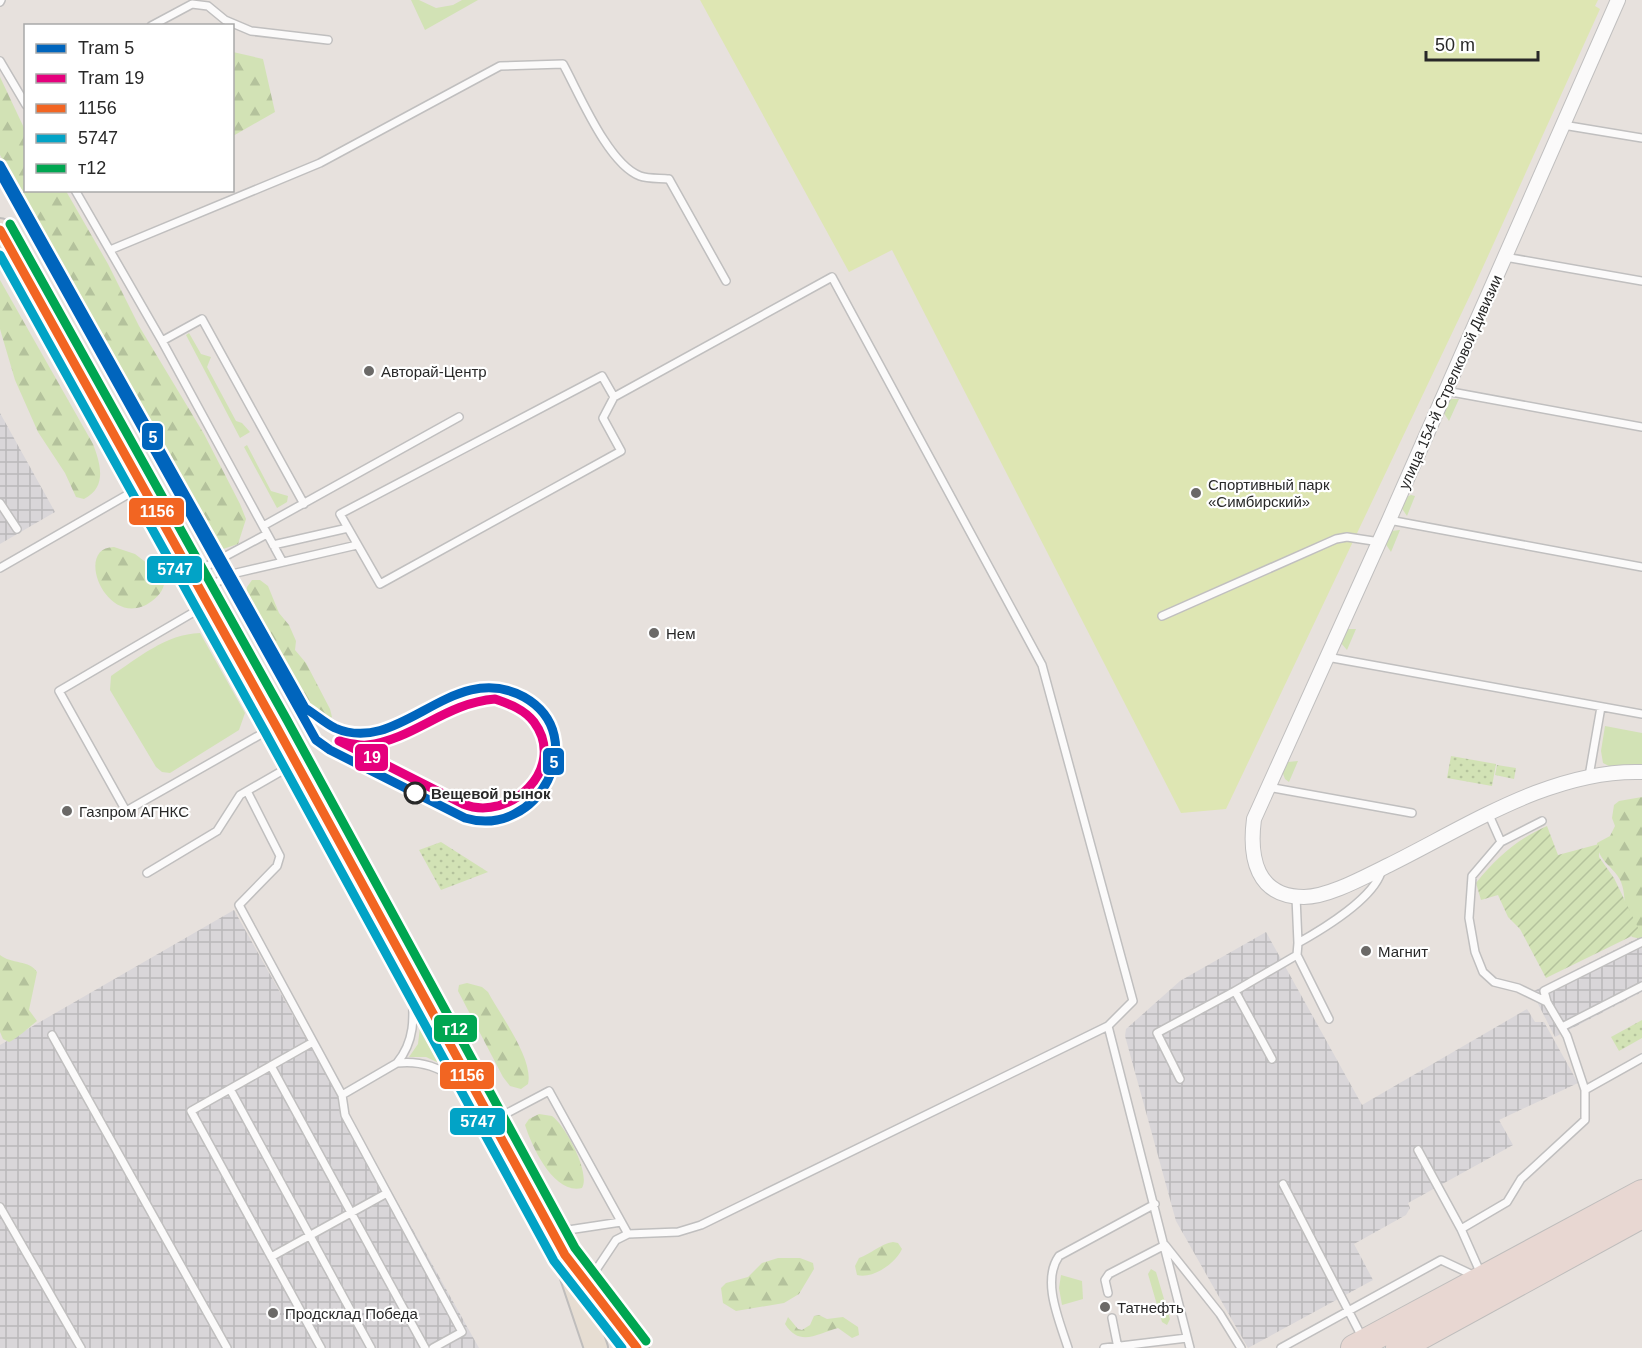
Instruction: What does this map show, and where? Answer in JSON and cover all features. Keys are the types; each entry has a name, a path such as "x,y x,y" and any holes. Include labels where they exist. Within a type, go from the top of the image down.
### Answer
{"highway":[{"path":"1399,1348 1488,1288 1642,1193"},
{"path":"1359,1345 1488,1288 1642,1215"}],"main road":[{"path":"0,230 276,726 565,1256 596,1348"},
{"path":"565,1256 637,1348"}],"street":[{"name":"улица 154-й Стрелковой Дивизии","path":"1296,897 1276,890 1265,882 1256,869 1252,853 1254,819 1380,542 1618,0"},
{"path":"1296,897 1318,895 1382,869 1529,797 1589,776 1642,772"}],"lane":[{"path":"155,24 192,4 208,6 225,20 251,31 328,40"},
{"path":"0,61 24,102"},
{"path":"110,250 320,163 500,66 563,64 608,144 623,165 641,176 669,179 726,281"},
{"path":"1563,125 1642,138"},
{"path":"76,192 162,341 282,561"},
{"path":"1505,257 1642,281"},
{"path":"587,1283 616,1240 628,1234 678,1232 701,1225 1108,1026 1133,1001 1042,665 832,278 614,398 603,418 621,451 380,584 340,514 602,376 614,398"},
{"path":"162,341 202,319 304,504"},
{"path":"1446,391 1642,427"},
{"path":"263,526 459,417"},
{"path":"0,567 141,487"},
{"path":"0,503 17,529"},
{"path":"1389,520 1642,567"},
{"path":"273,544 348,528"},
{"path":"267,534 200,590 59,691 126,811 276,726"},
{"path":"1162,616 1336,538 1347,537 1380,542"},
{"path":"200,590 232,574 357,545"},
{"path":"1327,657 1642,714"},
{"path":"1589,776 1601,707"},
{"path":"147,873 218,831 240,795 296,763"},
{"path":"1268,787 1412,813"},
{"path":"247,791 280,856 277,866 239,905 342,1095 345,1115 462,1332 433,1348"},
{"path":"1489,815 1502,842"},
{"path":"1542,821 1502,842 1472,876 1469,918 1475,952 1483,972 1494,982 1518,988 1547,1002"},
{"path":"1298,943 1331,924 1380,880 1382,869"},
{"path":"1296,897 1297,955 1329,1018"},
{"path":"1461,1229 1507,1202 1521,1179 1585,1120 1585,1090 1562,1027 1547,1002 1545,991 1642,942"},
{"path":"1180,1079 1156,1034 1297,955"},
{"path":"342,1095 397,1063 410,1045 413,1030 410,971"},
{"path":"1562,1027 1642,986"},
{"path":"1235,990 1272,1059"},
{"path":"1108,1026 1190,1348"},
{"path":"52,1035 227,1348"},
{"path":"313,1042 191,1111 321,1348"},
{"path":"1585,1090 1642,1058"},
{"path":"397,1063 415,1062 432,1065 476,1092"},
{"path":"271,1066 426,1348"},
{"path":"230,1089 371,1348"},
{"path":"492,1121 549,1091 628,1234"},
{"path":"1418,1150 1461,1229 1488,1288"},
{"path":"1283,1184 1348,1312 1359,1345"},
{"path":"271,1257 387,1193"},
{"path":"1068,1348 1051,1280 1054,1263 1059,1256 1155,1204"},
{"path":"0,1207 81,1348"},
{"path":"552,1232 621,1222"},
{"path":"1108,1293 1105,1280 1109,1274 1165,1245"},
{"path":"1165,1245 1220,1314 1241,1348"},
{"path":"1281,1348 1441,1260 1488,1288"},
{"path":"1112,1318 1118,1347"},
{"path":"1104,1348 1187,1338"}],"shaded area":[{"path":"0,413 55,512 0,544"},
{"path":"234,910 479,1348 0,1348 0,1045"},
{"path":"1266,932 1362,1105 1527,1009 1535,1022 1544,1022 1578,1083 1499,1120 1513,1145 1408,1203 1410,1208 1406,1215 1354,1244 1373,1280 1248,1348 1176,1221 1125,1036 1126,1029 1180,981"},
{"path":"1642,936 1642,992 1555,1037 1532,992"}],"green space":[{"path":"411,0 419,0 436,8 453,5 462,0 478,0 425,30"},
{"name":"Спортивный парк «Симбирский»","path":"700,0 1598,0 1595,6 1600,9 1473,289 1226,809 1181,813 892,250 849,272"},
{"path":"234,52 263,59 275,112 234,135"},
{"path":"0,77 24,128 24,192 67,192 108,264 139,326 204,434 240,504 246,519 238,544 223,549 217,547 0,155"},
{"path":"0,280 93,444 100,467 99,482 91,494 84,499 76,497 65,473 38,432 15,380 0,329"},
{"path":"189,333 201,354 211,357 207,367 236,421 242,423 250,432 240,438 186,335"},
{"path":"1451,399 1459,399 1449,421 1443,412 1447,402"},
{"path":"247,445 271,491 288,496 287,502 277,508 244,447"},
{"path":"1415,496 1407,516 1401,507 1404,498"},
{"path":"1400,530 1391,552 1385,543 1391,531"},
{"path":"114,547 135,554 165,577 162,591 152,601 136,608 122,606 110,598 101,586 96,573 96,560 102,551"},
{"path":"252,580 260,580 268,586 279,613 289,625 296,641 295,650 306,663 330,709 332,717 327,720 314,712 280,665 246,597 247,587"},
{"path":"1356,629 1347,650 1340,642 1344,631"},
{"path":"200,633 245,713 239,730 170,773 162,772 156,767 110,690 111,676 164,642 188,634"},
{"path":"1605,726 1642,733 1642,766 1609,766 1603,763 1601,751"},
{"path":"1451,756 1496,764 1492,786 1447,778"},
{"path":"1298,761 1289,782 1282,771 1288,762"},
{"path":"1497,765 1516,768 1514,779 1495,775"},
{"path":"1642,797 1642,939 1632,937 1627,923 1621,882 1603,860 1597,843 1610,836 1615,826 1612,818 1614,805 1619,801"},
{"path":"1547,826 1558,855 1599,844 1599,857 1614,878 1640,932 1546,978 1520,929 1508,917 1498,895 1481,900 1476,883 1508,850"},
{"path":"441,842 488,872 441,890 419,850"},
{"path":"0,955 30,966 37,972 29,1010 37,1021 9,1042 3,1039 0,1032"},
{"path":"467,983 482,987 488,992 515,1037 526,1062 528,1074 528,1084 521,1089 510,1086 503,1077 458,991 459,985"},
{"path":"1642,1020 1642,1038 1619,1051 1611,1037"},
{"path":"420,1027 439,1063 426,1057 409,1057 418,1044"},
{"path":"539,1114 552,1116 570,1139 583,1172 582,1188 572,1188 562,1184 539,1156 525,1125 529,1119"},
{"path":"893,1242 898,1243 902,1249 889,1265 870,1275 857,1275 855,1266 859,1258"},
{"path":"778,1258 800,1258 813,1263 814,1269 799,1294 784,1303 736,1311 723,1303 721,1288 726,1283 748,1277 762,1263"},
{"path":"1151,1269 1156,1272 1170,1319 1167,1325 1162,1322 1148,1274"},
{"path":"1061,1275 1082,1281 1083,1299 1062,1305 1059,1288"},
{"path":"819,1315 827,1319 843,1317 858,1327 859,1335 852,1338 838,1328 803,1337 791,1331 785,1324 788,1317 798,1329 802,1330 810,1325 814,1316"}],"tram line":[{"name":"5","path":"0,165 305,708 335,728 359,733 382,730 405,721 450,697 473,689 498,688 524,697 544,714 554,735 555,758 548,780 534,800 515,814 491,821 465,818 330,750 316,740 0,173"},
{"name":"19","path":"495,699 521,710 530,717 543,740 544,757 539,773 529,787 515,799 499,806 481,808 463,804 339,741 364,745 384,741 400,736 461,707 495,699"}],"transit line":[{"name":"т12","path":"10,224 287,720 575,1248 646,1341"},
{"name":"1156","path":"0,230 276,726 565,1255 637,1348"},
{"name":"5747","path":"0,255 265,732 554,1261 622,1348"}],"place":[{"name":"Авторай-Центр","path":"369,371"},
{"name":"Спортивный парк «Симбирский»","path":"1196,493"},
{"name":"Нем","path":"654,633"},
{"name":"Вещевой рынок","path":"415,793"},
{"name":"Газпром АГНКС","path":"67,811"},
{"name":"Магнит","path":"1366,951"},
{"name":"Татнефть","path":"1105,1307"},
{"name":"Продсклад Победа","path":"273,1313"}]}
